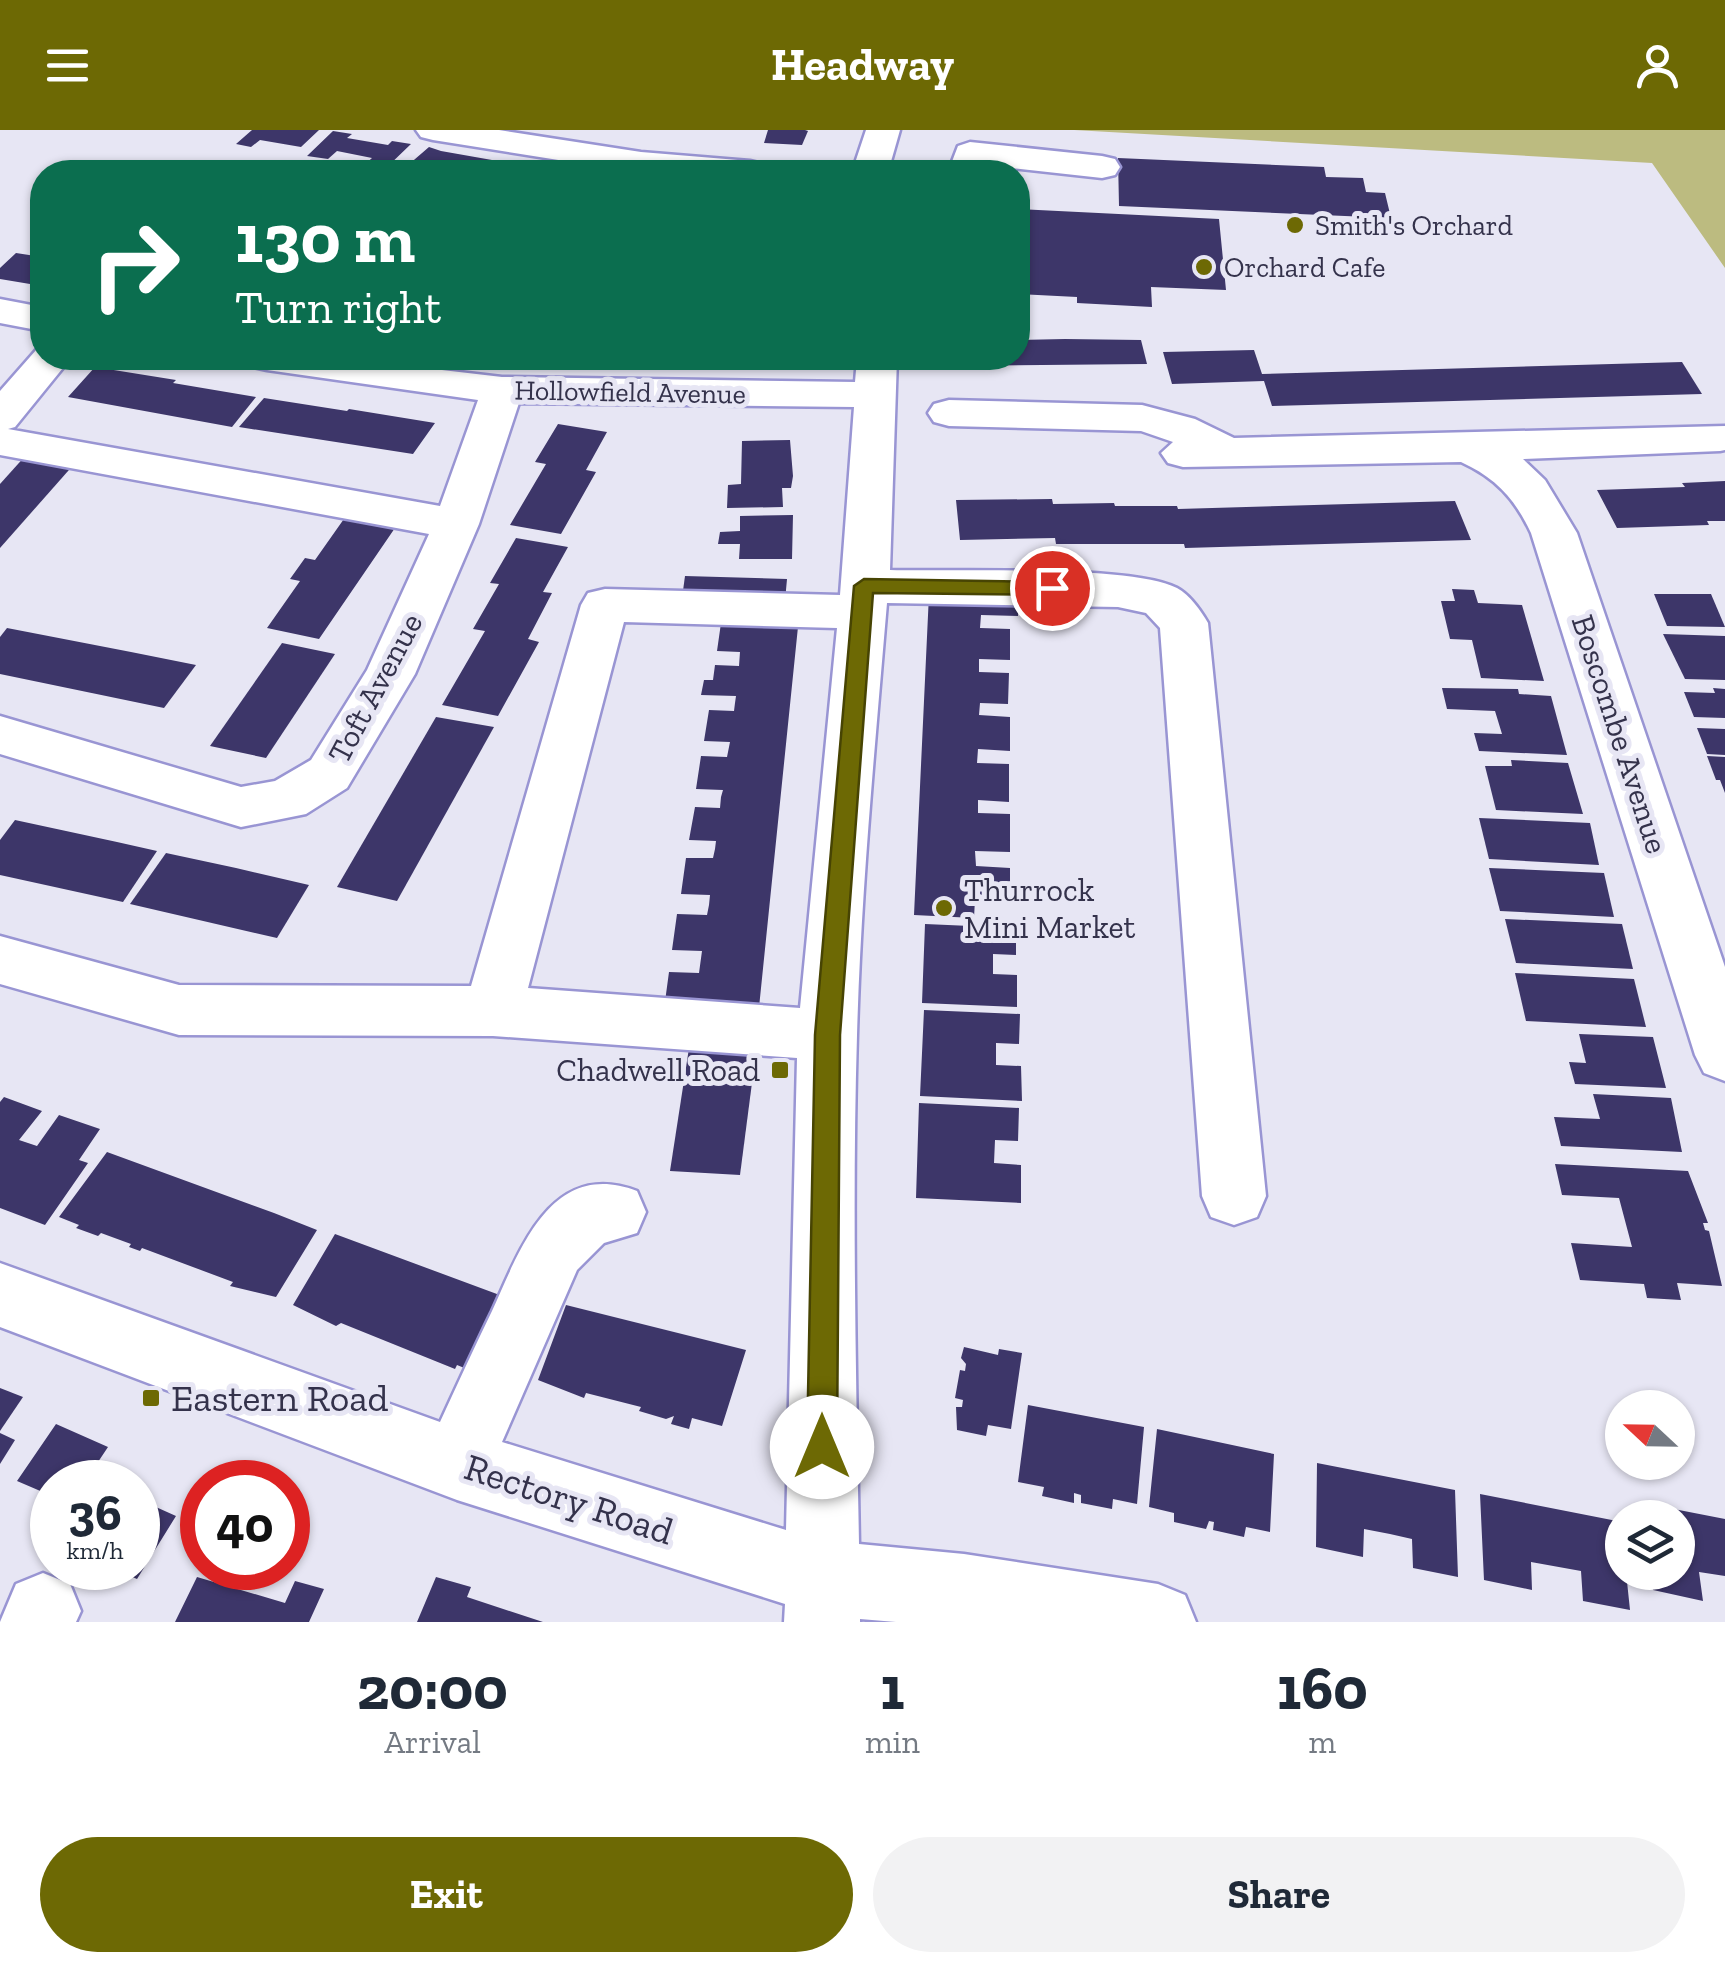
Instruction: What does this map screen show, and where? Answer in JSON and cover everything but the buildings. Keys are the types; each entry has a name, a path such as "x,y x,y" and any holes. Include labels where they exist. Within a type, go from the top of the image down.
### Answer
{"street":[{"path":"433,130 617,160"},
{"path":"873,160 882,130"},
{"path":"969,160 970,153 1102,166"},
{"path":"0,311 30,317"},
{"path":"0,418 41,370"},
{"name":"Hollowfield Avenue","path":"341,370 502,390 876,376"},
{"path":"822,1600 828,1035 871,522 876,376"},
{"name":"Toft Avenue","path":"5,744 242,807 287,800 329,774 390,674 456,524 502,390"},
{"name":"Boscombe Avenue","path":"949,413 1142,418 1180,428 1204,452 1468,448 1720,438"},
{"path":"0,440 456,524"},
{"name":"Boscombe Avenue","path":"1468,448 1505,465 1526,482 1554,533 1725,1055"},
{"path":"493,1011 605,604 1118,591 1161,600 1184,623 1234,1196"},
{"path":"0,960 179,1010 493,1011 828,1035"},
{"path":"457,1464 554,1248 588,1214 614,1212"},
{"name":"Rectory Road","path":"0,1295 822,1600 964,1591 1158,1622"}],"shaded area":[{"path":"1074,130 1725,130 1725,268 1652,163"}],"place":[{"name":"Smith's Orchard","path":"1295,225"},
{"name":"Orchard Cafe","path":"1204,267"},
{"name":"Thurrock Mini Market","path":"944,908"},
{"name":"Chadwell Road","path":"780,1070"},
{"name":"Eastern Road","path":"151,1398"}],"route":[{"path":"822,1447 828,1035 840,843 864,586 1052,588"}]}
